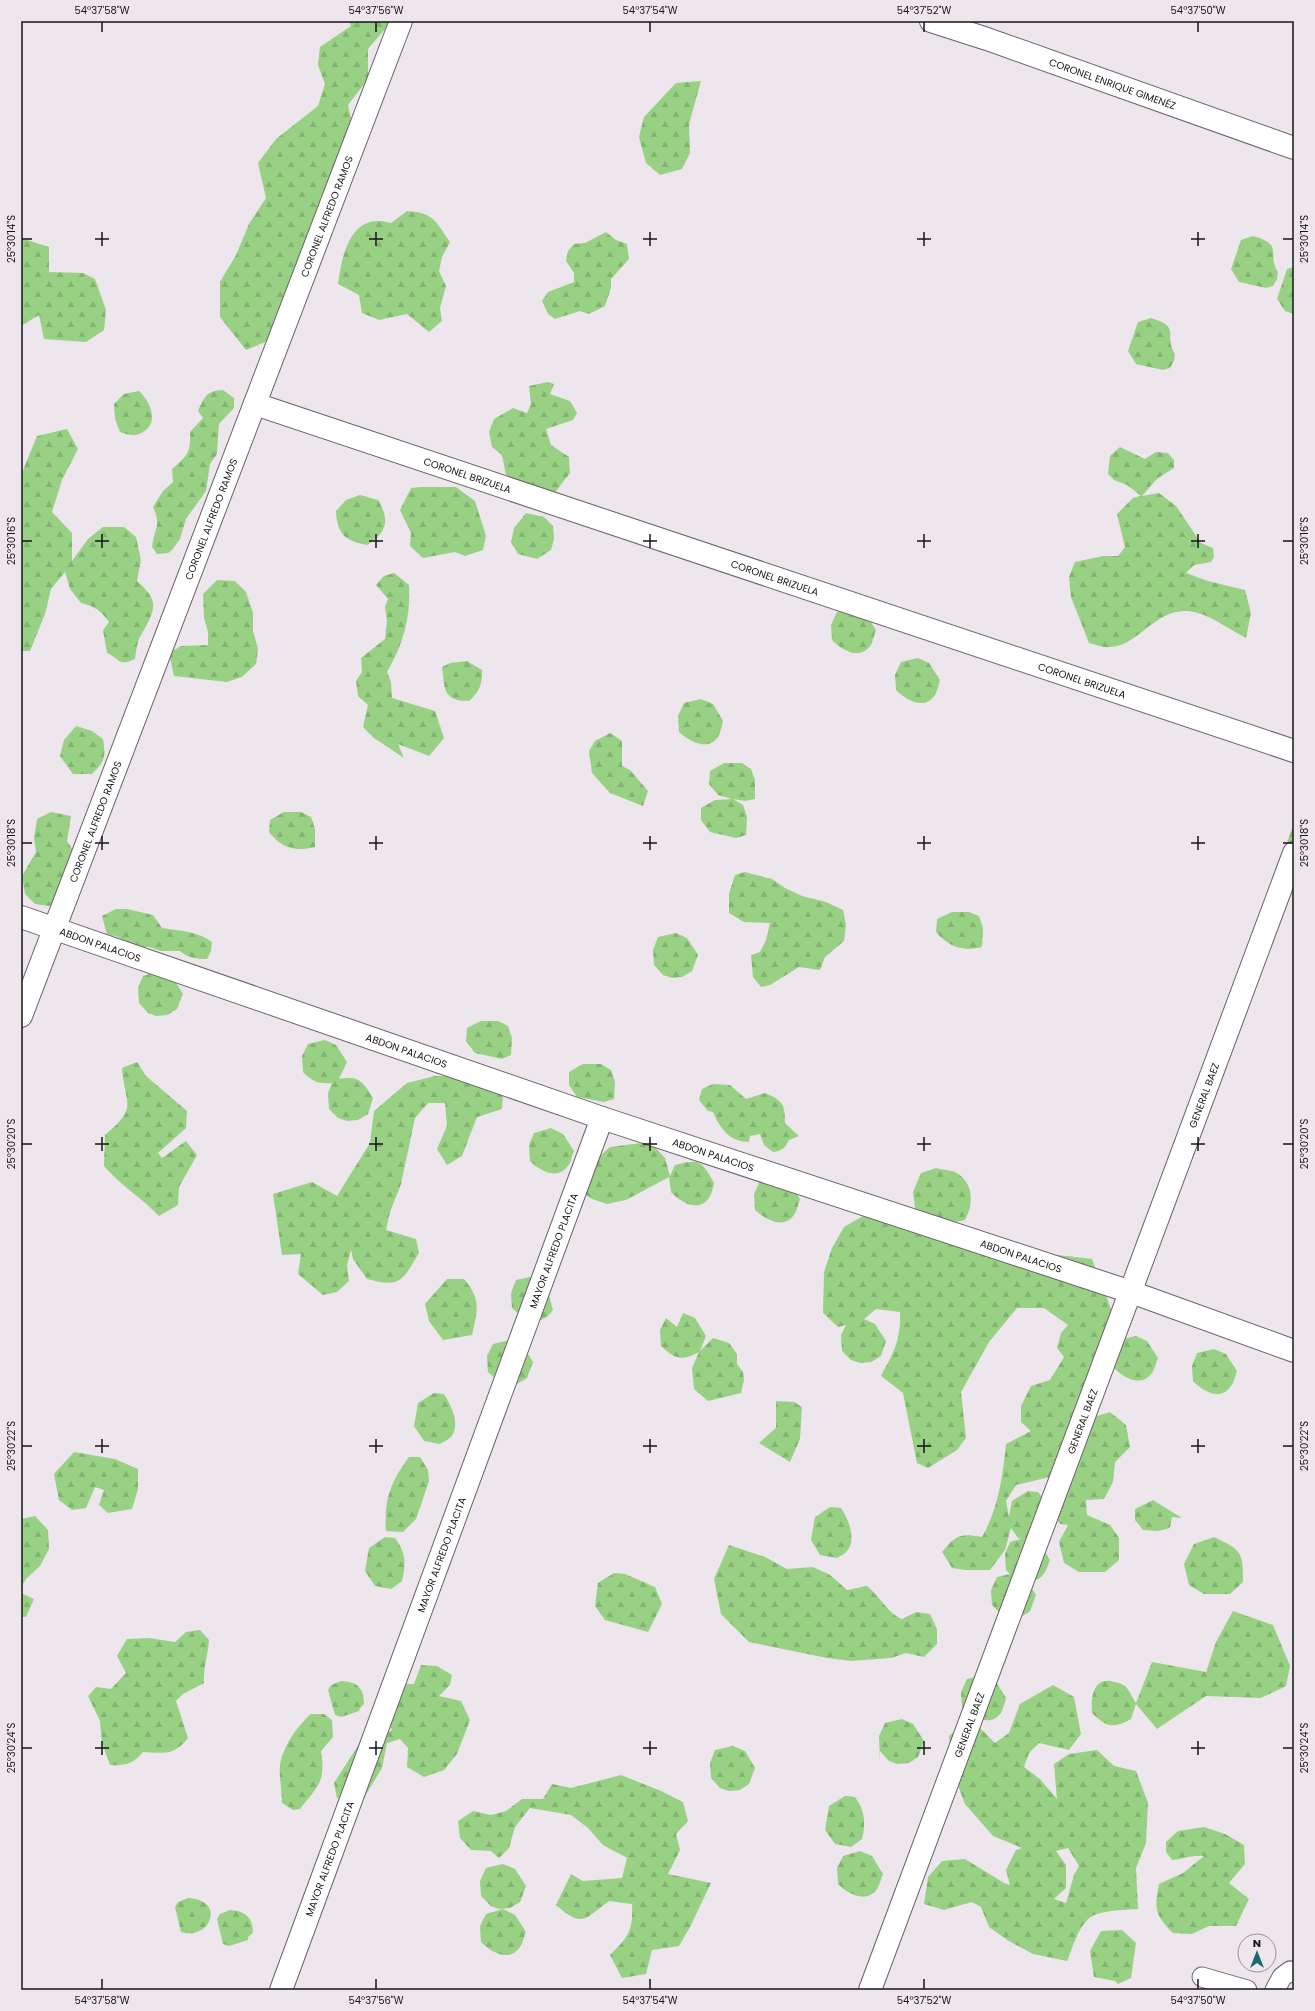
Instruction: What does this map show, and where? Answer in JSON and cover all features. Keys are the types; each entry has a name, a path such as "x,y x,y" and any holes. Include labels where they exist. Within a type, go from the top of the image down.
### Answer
{"street":[{"name":"CORONEL ALFREDO RAMOS","path":"21,1016 401,21"},
{"name":"CORONEL ENRIQUE GIMENÉZ","path":"931,21 991,30 1294,148"},
{"name":"CORONEL BRIZUELA","path":"255,404 1294,751"},
{"name":"GENERAL BAEZ","path":"870,1990 1294,853"},
{"name":"ABDON PALACIOS","path":"21,917 602,1118 1131,1292 1294,1351"},
{"name":"MAYOR ALFREDO PLACITA","path":"281,1990 602,1118"}],"lane":[{"path":"1275,1990 1282,1977 1290,1971 1294,1973"},
{"path":"1202,1977 1247,1990"}],"green space":[{"path":"349,21 392,21 368,49 368,79 348,105 351,118 343,147 320,199 318,223 270,340 246,350 220,317 220,282 236,255 249,224 266,198 258,163 276,139 318,106 325,84 318,65 320,47 351,26"},
{"path":"701,81 689,124 690,153 682,169 660,175 646,163 639,137 644,117 676,83"},
{"path":"407,211 429,216 437,223 450,242 442,257 439,271 446,286 440,308 442,321 429,332 407,314 379,320 362,313 359,295 338,284 342,260 346,248 358,229 366,223 377,221 391,223"},
{"path":"606,232 616,240 627,244 629,259 611,279 611,288 605,306 589,314 580,311 555,319 548,314 542,301 548,292 574,282 574,273 566,261 568,251 574,244 585,243"},
{"path":"1253,236 1263,239 1272,246 1275,265 1278,272 1277,279 1273,286 1266,288 1239,282 1231,269 1241,240"},
{"path":"21,238 49,247 49,272 83,273 95,279 106,310 104,330 86,342 44,339 39,315 21,326"},
{"path":"1294,267 1294,314 1285,311 1277,299 1287,269"},
{"path":"1151,318 1160,321 1169,328 1172,347 1175,354 1174,361 1170,368 1163,370 1136,364 1128,351 1138,322"},
{"path":"548,382 554,384 550,394 570,401 577,413 573,420 546,429 551,445 569,457 570,473 553,495 530,491 506,475 502,455 492,447 489,432 494,419 513,408 527,413 531,404 529,386"},
{"path":"223,390 234,398 234,408 219,424 217,454 210,464 206,491 186,519 180,539 172,550 168,553 157,554 152,547 157,527 156,513 153,507 163,491 173,482 172,469 185,457 189,450 190,432 203,418 198,411 205,398 209,393"},
{"path":"139,391 150,406 152,412 151,424 147,429 135,435 120,432 115,419 114,404 124,394"},
{"path":"67,429 78,449 62,480 52,512 72,533 72,561 88,539 103,527 124,527 136,537 141,560 137,581 150,595 153,601 153,606 150,619 140,637 135,659 130,661 120,661 107,653 103,630 109,622 97,610 81,603 70,589 65,572 51,589 45,614 30,651 21,651 21,475 37,436"},
{"path":"1120,447 1145,459 1156,452 1168,453 1174,460 1174,468 1157,479 1142,496 1159,493 1176,506 1201,543 1213,548 1214,557 1211,562 1194,565 1186,573 1208,581 1245,590 1251,613 1246,638 1204,615 1184,611 1172,613 1161,618 1131,640 1121,645 1107,647 1089,643 1071,597 1069,577 1075,562 1103,556 1118,556 1125,547 1117,514 1133,498 1141,496 1127,485 1114,480 1108,474 1110,456"},
{"path":"456,487 475,501 486,536 483,550 465,556 455,552 423,558 410,546 411,533 400,510 411,488"},
{"path":"360,495 378,500 382,507 385,520 379,536 367,545 348,539 340,531 337,519 336,511 346,500"},
{"path":"526,513 544,517 553,526 554,539 551,550 537,559 518,554 511,542 514,528"},
{"path":"394,573 409,585 409,608 402,641 387,672 391,682 392,698 435,711 444,738 429,756 398,744 404,758 374,738 363,727 368,705 358,696 356,681 362,672 361,658 385,639 387,621 385,607 388,599 376,585 384,576"},
{"path":"217,580 235,581 246,592 253,613 253,631 258,649 256,664 242,677 227,682 174,676 169,653 181,646 208,645 208,632 204,618 203,594"},
{"path":"854,608 865,613 876,630 871,645 866,650 856,653 846,650 832,640 831,625 837,612"},
{"path":"918,658 929,663 940,680 935,695 931,700 920,703 910,700 896,690 895,675 901,662"},
{"path":"467,661 482,670 480,687 469,701 454,699 446,692 442,667 450,663"},
{"path":"701,699 713,704 723,721 718,737 709,744 698,744 679,732 678,716 684,703"},
{"path":"76,726 92,731 103,739 104,758 100,766 92,774 73,774 60,756 64,740"},
{"path":"610,733 622,741 622,766 630,770 648,791 643,806 610,793 592,773 589,751 595,741"},
{"path":"724,763 742,763 751,769 755,780 755,799 745,801 733,799 743,805 747,817 746,835 736,838 710,832 701,820 701,808 715,800 732,799 718,795 709,784 710,771"},
{"path":"51,812 71,816 67,841 80,861 65,899 49,906 35,904 25,894 22,876 36,852 34,838 37,819"},
{"path":"284,812 301,812 311,817 315,829 315,847 295,849 278,842 269,832 270,820"},
{"path":"1294,823 1294,873 1285,848"},
{"path":"745,872 772,879 785,888 802,896 826,902 843,910 846,925 844,941 825,957 820,970 799,967 770,985 761,987 753,977 751,955 760,952 766,940 770,923 744,922 729,913 729,894 735,875"},
{"path":"116,909 127,909 153,915 162,928 188,932 206,938 212,942 211,951 207,959 203,959 189,957 180,951 161,951 149,947 134,947 118,937 107,934 102,916"},
{"path":"952,912 969,912 979,916 983,928 982,947 969,949 957,947 951,945 936,932 937,919"},
{"path":"676,933 687,938 698,955 692,971 682,977 672,978 663,975 654,965 653,950 658,937"},
{"path":"160,971 172,976 183,994 177,1009 167,1015 156,1016 148,1013 139,1003 138,988 143,976"},
{"path":"481,1021 498,1021 508,1026 512,1038 511,1055 502,1059 475,1053 466,1041 467,1028"},
{"path":"325,1040 336,1045 347,1062 339,1079 352,1078 360,1081 373,1098 368,1114 358,1120 347,1121 338,1118 329,1109 328,1093 332,1083 316,1082 303,1072 302,1056 308,1044"},
{"path":"137,1062 146,1076 187,1111 186,1128 158,1153 162,1158 186,1141 197,1155 179,1187 178,1205 159,1216 104,1166 105,1135 116,1126 126,1112 127,1099 122,1068"},
{"path":"583,1064 601,1064 611,1070 615,1082 614,1099 604,1102 577,1097 569,1085 569,1072"},
{"path":"477,1075 503,1093 502,1109 477,1117 462,1156 447,1165 437,1149 447,1126 445,1103 428,1103 415,1118 401,1184 390,1212 386,1230 416,1239 419,1253 404,1276 399,1280 387,1283 367,1279 353,1259 351,1250 347,1265 349,1281 337,1292 323,1295 298,1274 301,1254 282,1255 273,1194 312,1182 337,1196 370,1143 374,1111 407,1083 435,1076"},
{"path":"713,1084 730,1085 746,1099 765,1093 776,1098 782,1104 785,1123 799,1136 789,1140 785,1147 781,1150 773,1152 764,1145 760,1134 750,1136 749,1142 736,1140 731,1137 722,1129 713,1112 708,1111 699,1100 702,1089"},
{"path":"551,1128 563,1134 574,1151 568,1166 558,1173 548,1172 538,1168 530,1161 529,1145 534,1133"},
{"path":"650,1142 665,1158 670,1176 675,1165 695,1162 703,1166 714,1183 710,1196 705,1202 700,1205 695,1205 679,1199 671,1192 669,1177 626,1200 607,1204 592,1199 576,1188 594,1161 610,1147"},
{"path":"936,1168 955,1172 966,1181 969,1187 971,1200 965,1220 947,1222 916,1215 913,1192 921,1173"},
{"path":"760,1181 789,1182 800,1199 794,1215 790,1219 785,1222 774,1222 755,1210 754,1194"},
{"path":"884,1204 1000,1259 1035,1273 1058,1255 1092,1259 1118,1327 1087,1419 1110,1412 1126,1425 1130,1447 1115,1462 1113,1482 1104,1499 1086,1500 1087,1515 1110,1525 1119,1538 1119,1560 1105,1572 1079,1572 1064,1563 1059,1542 1068,1525 1060,1524 1046,1505 1039,1543 1050,1560 1047,1569 1040,1578 1028,1582 1036,1595 1030,1611 1021,1617 1010,1618 1001,1614 992,1605 991,1590 997,1577 1010,1574 1006,1570 1005,1554 1010,1542 1021,1539 1018,1538 1011,1528 1005,1550 990,1570 965,1570 952,1568 942,1552 951,1542 959,1537 968,1535 982,1537 988,1527 999,1492 1006,1444 1031,1431 1021,1422 1021,1406 1031,1386 1050,1380 1064,1357 1057,1348 1061,1333 1068,1325 1044,1308 1017,1308 989,1342 961,1392 966,1438 957,1450 928,1468 917,1463 903,1393 881,1376 896,1346 900,1312 876,1309 864,1319 875,1324 886,1341 881,1356 871,1362 860,1363 851,1360 842,1351 841,1335 846,1325 838,1327 823,1313 824,1272 832,1248 844,1227","holes":["1050,1477 1042,1497 1038,1492 1028,1491 1012,1501 1009,1517 1006,1501 1016,1485"]},
{"path":"534,1276 545,1281 553,1310 548,1316 538,1320 527,1319 512,1308 511,1293 516,1280"},
{"path":"447,1279 464,1279 476,1299 477,1312 472,1335 443,1340 429,1321 425,1304"},
{"path":"683,1313 695,1318 706,1336 700,1351 713,1338 729,1343 737,1354 737,1364 743,1372 744,1380 741,1393 708,1401 694,1389 692,1368 699,1352 688,1357 679,1358 661,1346 660,1330 666,1318 677,1327"},
{"path":"1136,1336 1147,1341 1158,1358 1154,1370 1148,1378 1138,1381 1128,1378 1114,1368 1113,1352 1119,1340"},
{"path":"510,1340 522,1344 533,1362 527,1378 517,1384 506,1385 498,1381 488,1372 487,1356 493,1344"},
{"path":"1214,1349 1226,1354 1237,1371 1234,1381 1227,1391 1217,1394 1207,1391 1193,1381 1192,1366 1197,1353"},
{"path":"434,1393 444,1394 452,1409 455,1421 454,1432 451,1437 440,1444 424,1441 414,1426 418,1403"},
{"path":"776,1401 794,1402 802,1407 800,1439 790,1462 759,1443 776,1428"},
{"path":"74,1452 115,1459 138,1469 138,1489 132,1509 108,1513 99,1505 104,1490 95,1487 86,1508 72,1510 59,1500 54,1474"},
{"path":"409,1457 420,1457 428,1470 429,1481 416,1519 403,1532 386,1531 387,1500 397,1475"},
{"path":"1153,1500 1182,1518 1172,1517 1170,1528 1158,1531 1143,1530 1135,1520 1135,1509"},
{"path":"830,1507 841,1508 849,1523 851,1535 850,1546 847,1551 837,1558 820,1555 811,1540 815,1517"},
{"path":"35,1516 48,1530 49,1549 40,1566 26,1579 21,1587 21,1519"},
{"path":"385,1537 395,1538 399,1543 404,1558 402,1581 391,1589 375,1586 365,1571 369,1548"},
{"path":"1214,1537 1230,1545 1239,1553 1241,1558 1243,1582 1230,1594 1204,1594 1189,1585 1184,1564 1194,1544"},
{"path":"729,1545 765,1557 787,1569 813,1567 830,1575 847,1590 867,1586 893,1613 902,1619 916,1612 930,1614 937,1629 937,1644 924,1657 906,1653 891,1658 851,1661 827,1658 749,1642 721,1614 714,1579"},
{"path":"614,1573 625,1574 655,1587 662,1604 648,1632 605,1620 595,1606 598,1583"},
{"path":"21,1593 34,1599 26,1617 21,1617"},
{"path":"1233,1611 1273,1625 1290,1666 1286,1686 1261,1698 1206,1696 1157,1729 1136,1704 1131,1719 1119,1724 1106,1724 1092,1713 1094,1691 1100,1683 1105,1681 1113,1681 1125,1686 1136,1703 1152,1662 1206,1672 1216,1642"},
{"path":"200,1630 209,1640 204,1672 204,1683 183,1694 176,1701 188,1738 183,1744 173,1751 163,1753 143,1752 132,1762 120,1765 110,1765 102,1743 100,1721 88,1696 96,1687 111,1689 126,1673 117,1656 127,1639 149,1638 175,1642 186,1632"},
{"path":"421,1665 437,1666 452,1675 450,1685 439,1696 461,1701 470,1720 457,1754 444,1770 424,1777 407,1767 408,1748 400,1739 387,1743 382,1768 362,1801 355,1807 337,1798 334,1783 359,1744 381,1737 392,1730 376,1704 399,1684 414,1684"},
{"path":"984,1675 995,1680 1006,1698 1001,1713 991,1720 976,1717 962,1707 961,1692 967,1679"},
{"path":"341,1681 358,1686 363,1693 364,1704 359,1711 341,1717 335,1715 328,1690 331,1685"},
{"path":"1053,1685 1074,1697 1081,1734 1069,1750 1039,1743 1029,1753 1024,1767 1040,1779 1057,1799 1054,1764 1069,1754 1097,1750 1114,1766 1136,1771 1148,1803 1146,1843 1136,1868 1138,1909 1105,1912 1092,1916 1084,1923 1078,1933 1067,1961 1033,1954 1009,1941 989,1927 981,1907 972,1902 944,1910 924,1904 928,1877 942,1861 965,1859 1004,1883 1010,1885 1006,1870 1016,1850 1022,1848 993,1836 965,1804 952,1770 949,1736 971,1719 995,1743 1009,1733 1020,1704","holes":["1068,1848 1079,1866 1074,1875 1066,1903 1054,1899 1066,1888 1066,1865 1056,1851"]},
{"path":"311,1714 324,1714 332,1720 333,1737 321,1751 322,1770 316,1789 300,1809 293,1810 282,1803 280,1775 281,1759 291,1738"},
{"path":"902,1719 913,1724 924,1741 918,1757 909,1763 897,1764 889,1761 880,1751 880,1762 879,1736 885,1723"},
{"path":"733,1746 745,1751 755,1768 749,1784 740,1790 729,1791 720,1788 711,1778 710,1763 715,1750"},
{"path":"621,1775 661,1791 683,1802 688,1821 676,1834 680,1850 668,1874 711,1883 690,1927 679,1946 652,1950 646,1974 622,1978 610,1955 626,1938 632,1921 632,1904 609,1901 594,1913 583,1919 572,1917 556,1905 571,1874 583,1881 622,1878 627,1858 603,1845 588,1828 571,1815 530,1808 515,1827 509,1848 499,1858 491,1851 471,1850 460,1838 458,1821 473,1811 491,1815 506,1811 522,1799 543,1799 552,1784 571,1788"},
{"path":"845,1796 855,1797 861,1807 864,1817 862,1839 851,1847 835,1844 825,1830 829,1806"},
{"path":"1204,1827 1225,1834 1244,1845 1245,1864 1229,1883 1249,1899 1236,1926 1209,1926 1192,1934 1173,1933 1159,1916 1157,1911 1156,1906 1159,1884 1183,1873 1204,1856 1172,1860 1166,1852 1166,1842 1178,1831"},
{"path":"860,1851 872,1856 883,1874 879,1886 873,1894 862,1897 852,1894 838,1884 837,1868 843,1856"},
{"path":"503,1864 515,1869 526,1886 520,1902 510,1908 499,1909 491,1906 481,1896 480,1881 486,1868"},
{"path":"188,1898 200,1900 207,1905 211,1912 210,1919 206,1926 200,1931 191,1933 181,1932 175,1907 178,1902"},
{"path":"503,1909 515,1915 526,1932 522,1944 516,1952 505,1955 495,1952 481,1942 480,1926 486,1914"},
{"path":"230,1910 244,1913 250,1919 253,1927 253,1933 248,1937 248,1940 229,1946 223,1944 217,1919 220,1914"},
{"path":"1122,1930 1136,1943 1131,1978 1118,1984 1115,1981 1094,1977 1090,1951 1101,1931"}]}
